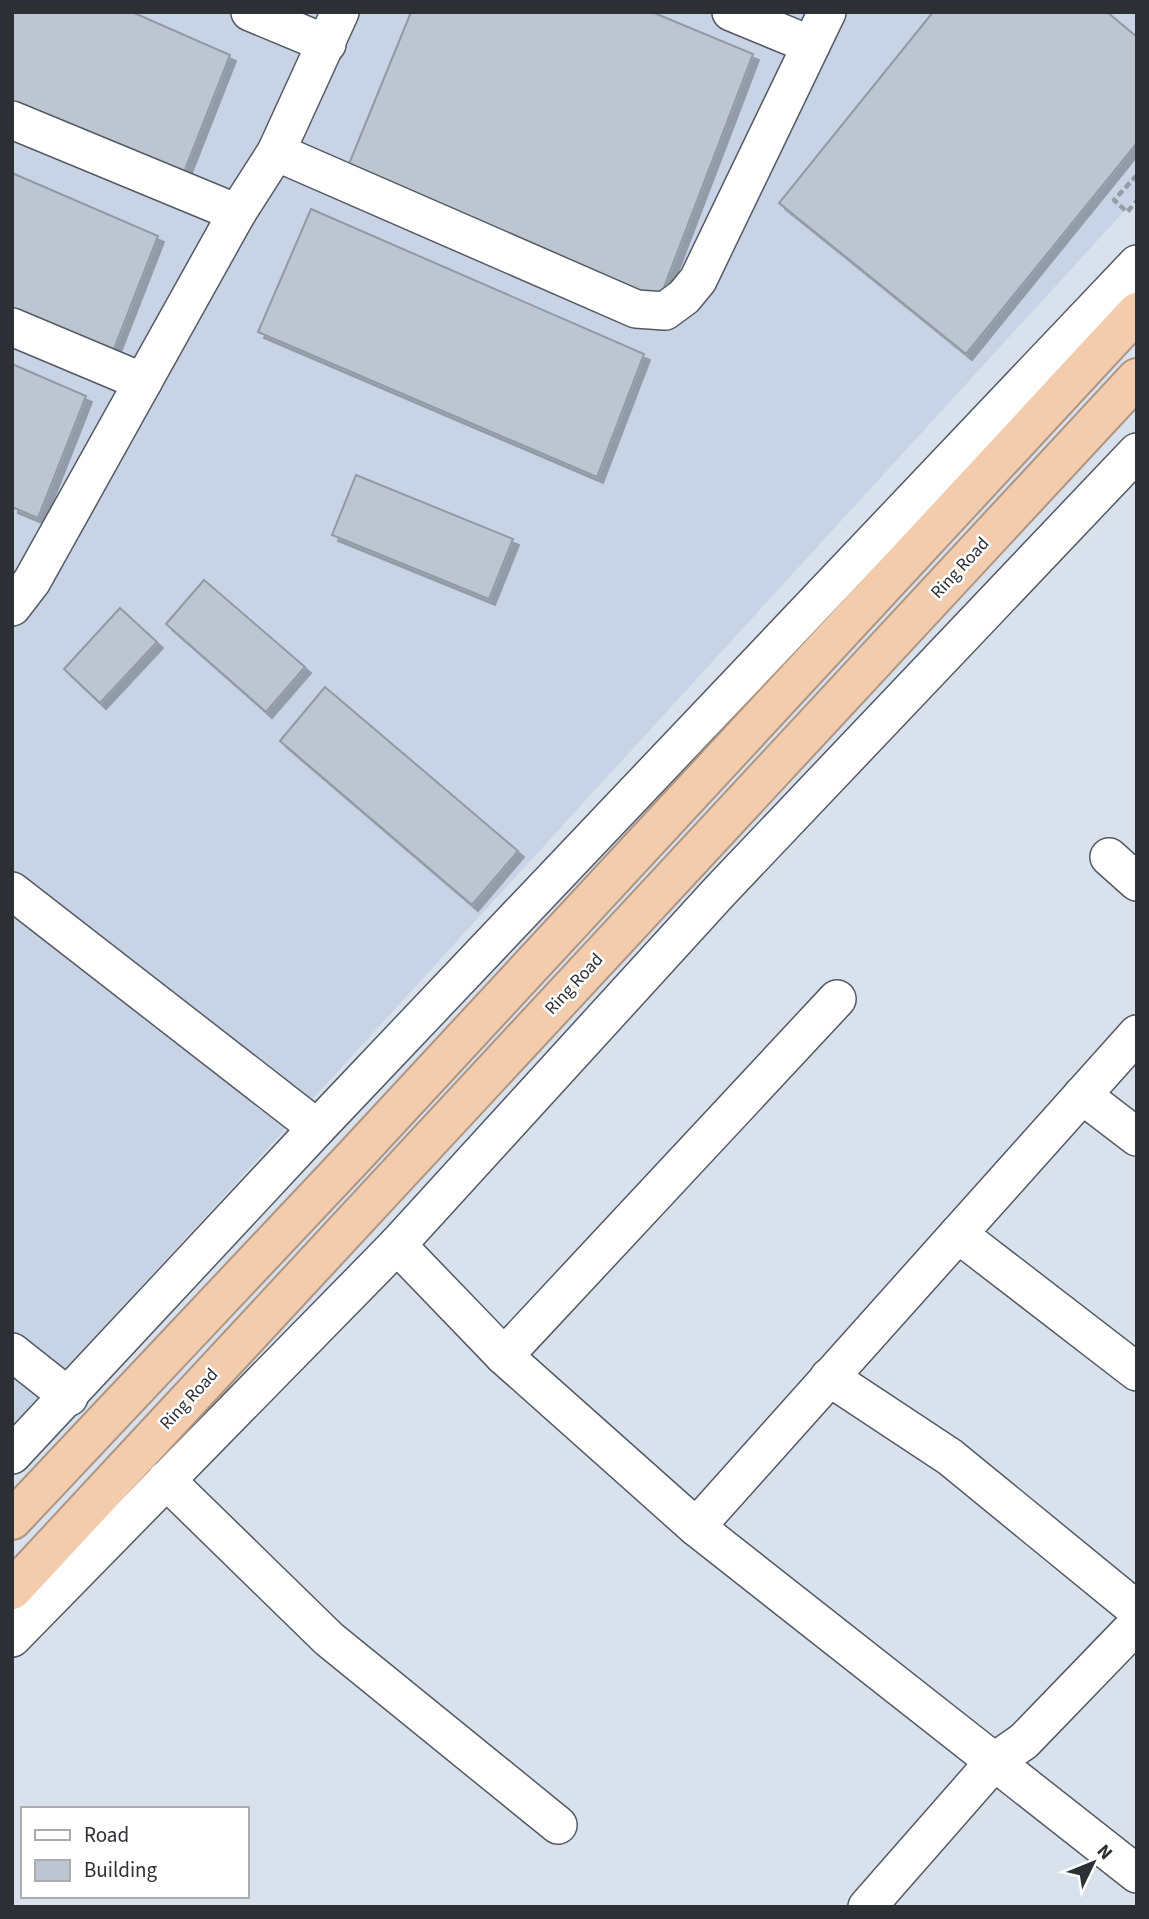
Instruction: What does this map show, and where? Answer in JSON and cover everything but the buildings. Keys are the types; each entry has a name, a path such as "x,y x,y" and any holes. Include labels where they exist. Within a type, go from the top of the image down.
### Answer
{"highway":[{"path":"12,1520 353,1158 1137,312"},
{"name":"Ring Road","path":"12,1590 1137,378"}],"street":[{"path":"12,607 32,581 237,213 276,152 334,28 250,12"},
{"path":"731,12 811,46"},
{"path":"276,152 636,309 665,311 684,297 698,280 827,12"},
{"path":"12,120 237,213"},
{"path":"12,1455 69,1397 317,1128 1137,264"},
{"path":"12,327 143,382"},
{"path":"12,1638 397,1245 720,891 1137,452"},
{"path":"1109,857 1137,882"},
{"path":"12,891 317,1128"},
{"path":"504,1356 837,999"},
{"path":"696,1527 1137,1034"},
{"path":"1082,1095 1137,1137"},
{"path":"958,1234 1137,1372"},
{"path":"397,1245 504,1356 696,1527 1137,1874"},
{"path":"12,1352 69,1397"},
{"path":"829,1377 950,1457 1137,1610"},
{"path":"166,1480 329,1639 558,1825"},
{"path":"867,1907 994,1762 1024,1741 1137,1624"}],"path":[{"path":"1137,175 1114,200 1127,212 1137,201"}],"shaded area":[{"path":"12,12 1137,12 1137,197 12,1428"}]}
